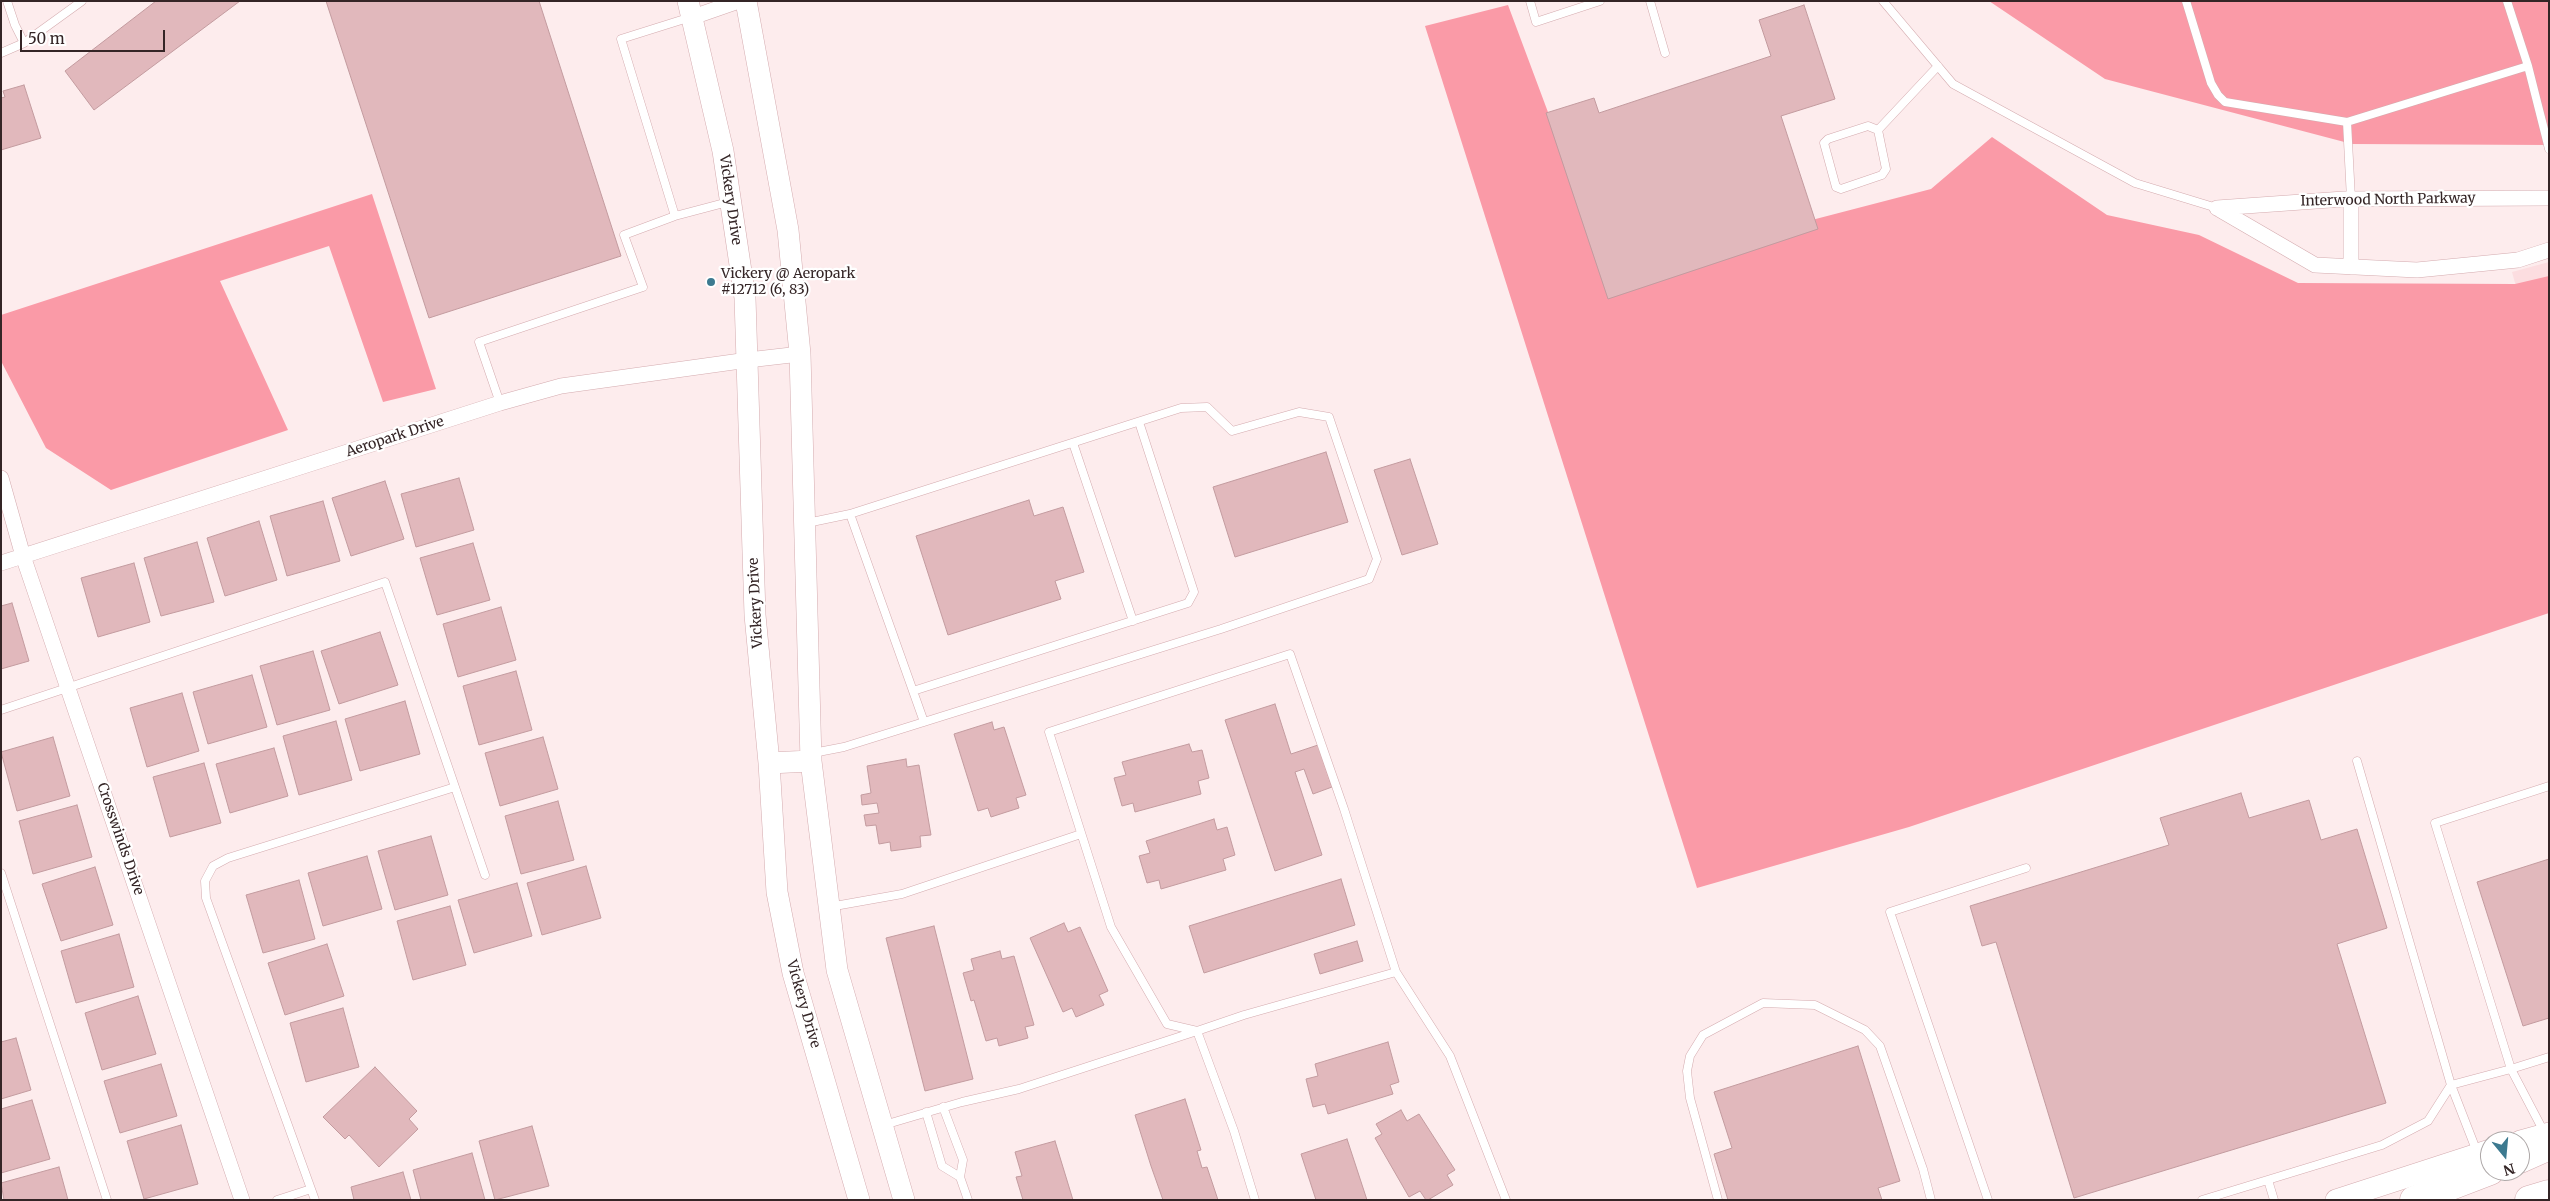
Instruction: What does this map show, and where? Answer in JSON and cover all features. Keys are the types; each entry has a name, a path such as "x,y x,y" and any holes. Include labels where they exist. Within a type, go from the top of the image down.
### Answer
{"highway":[{"path":"2530,1152 2547,1138"},
{"path":"2414,1200 2480,1162"},
{"path":"2529,1200 2549,1194"}],"main road":[{"path":"746,1 788,230 800,354 811,757 837,970 904,1200"},
{"name":"Vickery Drive","path":"691,9 723,151 745,298 755,615 769,763 777,892 793,973 855,1199"},
{"path":"769,763 811,757"},
{"path":"2530,1140 2547,1138"},
{"path":"2336,1200 2480,1160"}],"street":[{"path":"691,9 739,1"},
{"name":"Interwood North Parkway","path":"2217,208 2351,199 2549,198"},
{"path":"2351,199 2351,267"},
{"path":"2217,208 2315,265 2417,270 2518,260 2549,250"},
{"name":"Aeropark Drive","path":"1,563 500,403 562,386 800,354"},
{"name":"Crosswinds Drive","path":"1,478 23,556 242,1200"}],"lane":[{"path":"7,1 15,25 24,43"},
{"path":"1,53 24,43 82,1"},
{"path":"1530,1 1536,22 1588,3 1600,1"},
{"path":"1650,1 1665,53"},
{"path":"1883,1 1954,84 2135,183 2217,208"},
{"path":"2186,1 2212,83 2218,95 2225,102 2347,122 2528,66"},
{"path":"2507,1 2528,66 2549,149"},
{"path":"675,216 621,39 691,9"},
{"path":"1878,130 1938,66"},
{"path":"2347,122 2351,199"},
{"path":"1868,126 1878,130 1886,168 1882,176 1841,189 1836,187 1824,143 1828,139 1868,126"},
{"path":"500,403 479,342 643,287 624,235 675,216 730,201"},
{"path":"804,523 850,514 1181,408 1206,407 1232,431 1300,412 1329,417 1377,559 1369,579 1221,629 811,757"},
{"path":"913,691 1188,603 1194,592 1139,422"},
{"path":"1073,443 1133,621"},
{"path":"850,514 924,722"},
{"path":"1,710 385,582 484,875"},
{"path":"1197,1032 1167,1024 1111,927 1049,732 1290,654 1344,809 1396,972 1450,1056 1506,1200"},
{"path":"2357,761 2451,1085 2480,1145"},
{"path":"2547,1138 2511,1069 2435,822 2549,786"},
{"path":"315,1200 206,898 205,881 213,866 228,858 455,787"},
{"path":"829,907 902,894 1082,834"},
{"path":"1988,1200 1890,912 2026,868"},
{"path":"1,873 107,1200"},
{"path":"882,1126 943,1107 1019,1089 1331,989 1396,972"},
{"path":"1718,1200 1690,1098 1687,1072 1690,1056 1703,1035 1763,1003 1815,1005 1865,1030 1880,1046 1923,1169 1931,1200"},
{"path":"1197,1032 1234,1131 1255,1200"},
{"path":"2202,1200 2382,1144 2428,1121 2451,1085 2549,1057"},
{"path":"943,1107 963,1160 960,1177 968,1200"},
{"path":"926,1112 942,1166 960,1177"},
{"path":"2268,1180 2274,1200"},
{"path":"277,1200 311,1189"}],"shaded area":[{"path":"1989,1 2549,1 2549,145 2352,144 2105,79"},
{"path":"1508,5 1608,273 1931,189 1992,137 2107,215 2199,235 2298,283 2515,284 2549,276 2549,613 1909,827 1697,888 1425,26"},
{"path":"372,194 436,389 383,402 329,246 220,281 288,430 111,490 46,448 1,361 1,315"},
{"path":"2549,262 2549,404 2512,272"}],"building":[{"path":"156,1 240,1 94,110 65,71"},
{"path":"326,1 539,1 621,256 429,318"},
{"path":"1804,5 1835,99 1781,116 1818,229 1608,299 1546,113 1594,98 1599,113 1771,56 1759,20"},
{"path":"24,85 41,138 1,150 1,98 5,97 3,91"},
{"path":"1326,452 1348,522 1235,557 1213,487"},
{"path":"1410,459 1438,544 1402,555 1374,470"},
{"path":"459,478 474,530 416,547 401,494"},
{"path":"385,481 404,539 351,556 332,498"},
{"path":"1029,500 1034,516 1063,507 1084,572 1055,581 1061,599 948,635 916,536"},
{"path":"323,501 340,561 287,576 270,516"},
{"path":"259,521 277,580 225,596 207,538"},
{"path":"197,542 214,602 161,616 144,558"},
{"path":"473,543 490,600 437,615 420,558"},
{"path":"134,563 150,622 98,637 81,578"},
{"path":"12,603 29,661 1,669 1,606"},
{"path":"501,607 516,660 458,677 443,624"},
{"path":"380,632 398,685 339,704 321,651"},
{"path":"313,651 330,710 277,725 260,666"},
{"path":"516,671 532,730 479,745 463,686"},
{"path":"252,675 267,727 208,744 193,692"},
{"path":"182,693 199,751 147,767 130,708"},
{"path":"405,701 420,754 360,771 345,719"},
{"path":"1275,704 1291,754 1318,745 1332,787 1313,794 1304,769 1295,772 1322,855 1275,871 1225,720"},
{"path":"336,721 352,780 299,795 283,736"},
{"path":"992,722 994,730 1004,727 1026,795 1016,798 1019,808 991,817 988,808 978,811 954,734"},
{"path":"53,737 70,796 17,811 1,752"},
{"path":"543,737 558,789 500,806 485,753"},
{"path":"1189,744 1192,752 1202,750 1209,778 1198,781 1201,794 1135,812 1133,803 1122,806 1114,778 1126,775 1122,762"},
{"path":"274,748 288,796 230,813 216,764"},
{"path":"906,759 907,767 919,765 931,835 920,836 921,847 891,851 890,842 879,844 876,825 866,826 864,815 879,813 877,803 862,805 861,795 871,793 867,766"},
{"path":"204,763 221,823 170,837 153,777"},
{"path":"2241,793 2249,818 2309,800 2321,840 2357,829 2387,928 2337,944 2386,1103 2074,1198 1996,942 1982,946 1970,906 2169,845 2160,818"},
{"path":"558,801 574,860 521,874 505,816"},
{"path":"77,805 92,857 33,874 19,821"},
{"path":"1214,819 1217,830 1227,827 1235,855 1223,859 1226,870 1161,889 1159,880 1147,883 1139,856 1150,853 1146,841"},
{"path":"431,836 448,895 395,910 378,851"},
{"path":"367,856 382,909 323,926 308,873"},
{"path":"2549,859 2549,1018 2523,1026 2477,882"},
{"path":"586,866 601,918 542,935 527,883"},
{"path":"95,867 113,925 61,941 42,884"},
{"path":"1341,879 1355,925 1204,973 1189,926"},
{"path":"299,880 315,939 263,953 246,895"},
{"path":"517,883 532,936 474,953 458,900"},
{"path":"450,906 466,965 413,980 397,921"},
{"path":"1064,923 1068,932 1080,927 1108,991 1099,995 1104,1005 1076,1017 1072,1008 1063,1012 1030,938"},
{"path":"934,926 973,1079 925,1091 886,938"},
{"path":"119,934 134,987 76,1003 61,951"},
{"path":"1357,941 1363,961 1320,974 1314,954"},
{"path":"327,944 344,996 285,1015 268,963"},
{"path":"1000,951 1002,959 1014,956 1034,1025 1025,1027 1028,1038 999,1046 997,1038 986,1041 974,1000 971,1001 963,973 974,970 971,959"},
{"path":"138,996 156,1054 102,1070 85,1013"},
{"path":"343,1008 359,1067 306,1082 290,1023"},
{"path":"16,1038 31,1090 1,1099 1,1042"},
{"path":"1388,1042 1399,1082 1390,1085 1393,1094 1328,1114 1325,1104 1313,1107 1306,1079 1318,1076 1315,1064"},
{"path":"1858,1046 1900,1181 1878,1188 1882,1200 1728,1200 1714,1154 1732,1148 1714,1092"},
{"path":"161,1064 177,1116 120,1133 104,1081"},
{"path":"375,1067 417,1111 409,1119 418,1129 379,1167 349,1135 345,1139 323,1117"},
{"path":"1185,1099 1201,1150 1197,1151 1202,1168 1207,1167 1218,1200 1163,1200 1151,1166 1135,1115"},
{"path":"32,1100 50,1159 1,1173 1,1109"},
{"path":"1401,1110 1407,1121 1419,1114 1455,1170 1447,1175 1453,1185 1428,1200 1420,1191 1409,1197 1375,1138 1382,1134 1376,1124"},
{"path":"181,1125 198,1184 144,1199 127,1141"},
{"path":"532,1126 549,1186 495,1200 479,1141"},
{"path":"1347,1139 1367,1200 1316,1200 1301,1154"},
{"path":"1055,1141 1073,1200 1023,1200 1016,1177 1022,1176 1015,1152"},
{"path":"472,1153 485,1200 421,1200 413,1170"},
{"path":"59,1167 68,1200 4,1200 1,1183"},
{"path":"403,1172 411,1200 354,1200 351,1187"}],"place":[{"name":"Vickery @ Aeropark #12712 (6, 83)","path":"711,282"}]}
